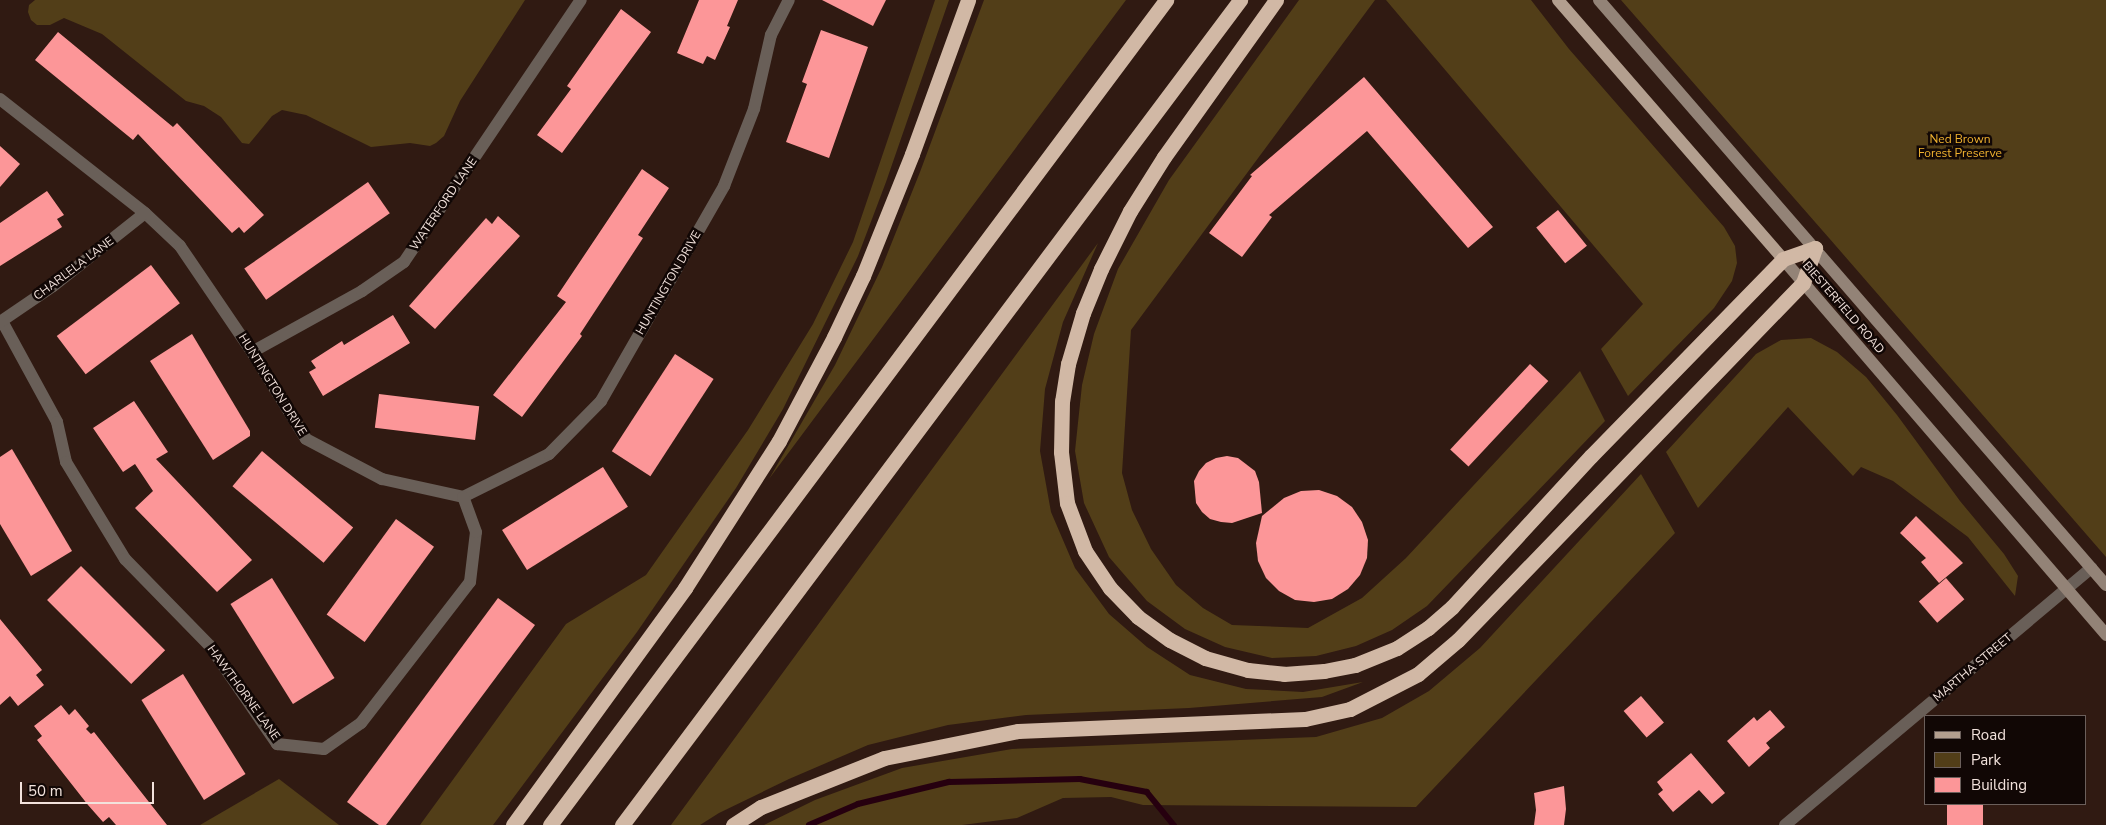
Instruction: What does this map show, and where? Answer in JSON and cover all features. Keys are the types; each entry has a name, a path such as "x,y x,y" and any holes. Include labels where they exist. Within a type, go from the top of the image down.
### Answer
{"highway":[{"path":"513,825 685,588 779,441 834,337 863,276 912,154 968,0"},
{"path":"550,825 1166,0"},
{"path":"622,825 1240,0"},
{"path":"1276,0 1164,156 1130,211 1083,313 1068,364 1062,401 1061,452 1067,503 1085,550 1110,588 1138,616 1170,640 1205,658 1248,670 1284,674 1324,672 1355,665 1397,648 1434,623 1452,607 1591,456 1783,259 1815,248"},
{"path":"733,825 761,807 884,758 1018,731 1304,719 1350,709 1418,674 1458,640 1803,282 1815,248"}],"main road":[{"name":"BIESTERFIELD ROAD","path":"1558,0 2106,634"},
{"name":"BIESTERFIELD ROAD","path":"1599,0 2106,585"}],"street":[{"name":"WATERFORD LANE","path":"252,352 362,291 404,262 581,0"},
{"name":"HUNTINGTON DRIVE","path":"0,99 145,213 180,246 252,352 306,439 382,480 463,497 549,454 601,401 724,186 754,109 771,35 789,0"},
{"name":"CHARLELA LANE","path":"1,322 53,286 145,213"},
{"name":"HAWTHORNE LANE","path":"1,322 57,422 66,462 125,559 210,646 277,744 324,749 361,723 470,582 476,532 463,497"},
{"name":"MARTHA STREET","path":"1785,825 2091,568"}],"green space":[{"path":"35,0 525,0 460,101 444,136 430,146 410,143 371,147 306,115 282,110 272,116 249,144 242,143 221,117 204,106 186,101 102,34 64,18 50,25 37,25 31,20 28,12 29,5"},
{"path":"935,0 949,0 886,182 858,256 783,409 736,488 637,632 493,825 420,825 566,624 646,575 748,430 813,324 853,242"},
{"path":"984,0 1126,0 769,479 835,365 882,267 920,172"},
{"path":"1299,0 1375,0 1131,330 1122,473 1132,510 1151,549 1176,585 1203,608 1232,625 1308,628 1362,598 1406,558 1580,371 1605,421 1427,606 1392,630 1356,646 1316,656 1272,658 1225,647 1185,629 1147,601 1109,557 1084,503 1075,451 1082,385 1094,334 1118,269 1169,180"},
{"path":"1386,0 1531,0 1569,49 1724,227 1735,246 1737,263 1732,281 1714,308 1628,396 1601,349 1643,304"},
{"name":"Ned Brown Forest Preserve","path":"1621,0 2106,0 2106,557 1829,238"},
{"path":"1098,243 1063,322 1045,389 1040,451 1051,512 1075,568 1109,614 1147,647 1190,675 1246,689 1303,692 1363,682 1322,697 1189,708 1026,715 948,725 868,745 789,779 719,813 700,825 671,825"},
{"path":"1811,338 1837,352 1866,377 1897,415 1960,501 2004,554 2018,576 2015,596 1968,537 1893,481 1861,467 1853,476 1788,407 1698,508 1666,452 1756,354 1781,340"},
{"path":"1641,474 1675,533 1416,807 1143,805 1111,797 1063,798 1017,818 962,825 764,825 815,800 902,768 1012,749 1316,737 1382,718 1429,691 1480,648"},
{"path":"279,779 339,825 200,825"}],"building":[{"path":"699,0 738,0 727,26 730,27 715,60 707,56 703,64 677,53"},
{"path":"822,0 886,0 873,26"},
{"path":"621,9 651,32 562,153 537,135 571,89 567,86"},
{"path":"821,30 868,47 829,158 786,142 807,84 802,82"},
{"path":"58,32 173,127 177,123 264,215 244,233 239,227 232,233 138,134 133,140 35,60"},
{"path":"1364,77 1493,227 1468,248 1367,131 1269,215 1272,217 1242,257 1209,233 1252,176 1250,175"},
{"path":"0,146 20,164 0,187"},
{"path":"642,169 669,188 638,235 643,238 580,334 582,336 522,417 493,395 566,302 557,296"},
{"path":"368,182 390,213 266,300 244,269"},
{"path":"47,191 64,215 57,219 62,227 0,266 0,223"},
{"path":"1558,210 1587,246 1565,263 1536,228"},
{"path":"498,216 520,236 435,329 409,306 486,218 492,224"},
{"path":"151,265 180,303 86,374 57,336"},
{"path":"393,315 410,343 323,396 309,372 316,368 311,361 342,341 344,345"},
{"path":"192,334 250,431 250,436 213,460 150,361"},
{"path":"675,354 714,379 650,476 612,451"},
{"path":"1530,364 1548,381 1468,467 1450,450"},
{"path":"379,394 479,406 475,440 375,428"},
{"path":"134,401 168,452 156,459 252,560 217,592 135,508 153,491 135,464 123,472 93,428"},
{"path":"12,449 72,551 31,576 0,524 0,457"},
{"path":"262,451 353,527 324,563 232,486"},
{"path":"1227,456 1238,458 1255,471 1259,482 1262,513 1232,523 1210,519 1202,512 1196,503 1194,481 1206,463 1216,458"},
{"path":"603,467 628,507 527,570 502,530"},
{"path":"1319,490 1337,496 1352,507 1362,522 1368,540 1367,558 1360,575 1348,589 1332,599 1314,602 1295,600 1279,591 1266,578 1258,561 1256,543 1262,516 1284,498 1301,491"},
{"path":"1916,516 1963,563 1939,583 1921,562 1926,558 1900,533"},
{"path":"396,519 434,547 365,642 327,614"},
{"path":"81,566 165,650 131,684 47,600"},
{"path":"272,578 335,678 293,704 230,604"},
{"path":"1946,578 1964,599 1937,623 1919,602"},
{"path":"498,598 535,625 386,825 379,825 347,802"},
{"path":"0,619 42,670 36,675 44,685 18,706 10,696 0,705"},
{"path":"183,674 246,774 204,800 141,700"},
{"path":"1641,696 1664,722 1647,738 1624,711"},
{"path":"61,705 69,715 75,709 89,726 86,729 91,734 94,732 167,825 116,825 109,817 103,822 37,740 42,736 34,726"},
{"path":"1770,710 1785,727 1766,743 1770,748 1749,767 1727,741 1754,717 1757,721"},
{"path":"1691,753 1725,793 1712,804 1699,790 1673,812 1658,794 1663,790 1657,782"},
{"path":"1564,786 1566,809 1564,825 1534,825 1536,810 1534,793"},
{"path":"1947,805 1983,805 1983,825 1947,825"}],"waterway":[{"path":"809,825 858,804 949,782 1080,779 1147,792 1174,825"}]}
